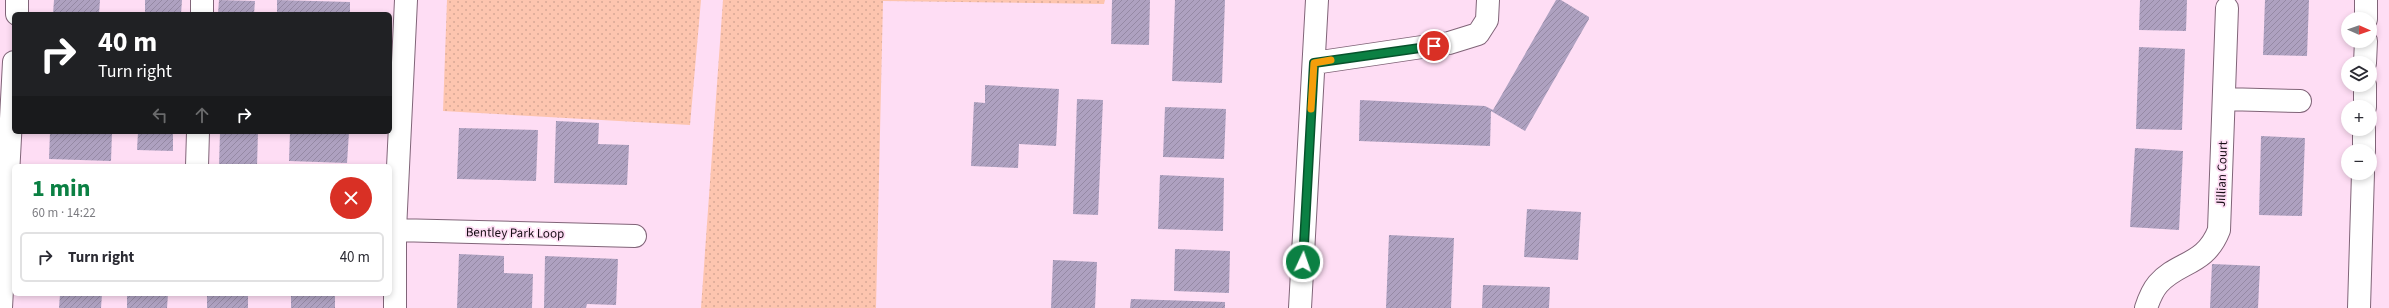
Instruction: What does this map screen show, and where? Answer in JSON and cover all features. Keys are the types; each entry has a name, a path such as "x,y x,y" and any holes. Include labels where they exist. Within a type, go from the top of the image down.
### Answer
{"street":[{"path":"16,12 17,0"},
{"path":"202,0 202,12"},
{"path":"395,308 395,230 393,201 406,0"},
{"path":"1300,308 1317,0"},
{"path":"1314,63 1449,43 1478,34 1487,20 1488,0"},
{"path":"2366,0 2366,12"},
{"name":"Jillian Court","path":"2146,308 2150,295 2159,283 2174,271 2199,259 2216,239 2219,230 2228,8"},
{"path":"1,308 12,95"},
{"path":"2224,98 2300,101"},
{"path":"197,164 198,134"},
{"path":"2359,308 2363,180"},
{"name":"Bentley Park Loop","path":"395,230 635,236"}],"shaded area":[{"path":"447,0 701,0 690,125 443,111"},
{"path":"723,0 1105,0 1104,4 883,1 876,308 701,308"}],"building":[{"path":"54,0 100,0 99,12 53,12"},
{"path":"145,0 182,0 181,12 145,12"},
{"path":"219,0 255,1 254,12 218,12"},
{"path":"277,0 350,2 350,12 277,12"},
{"path":"1112,0 1150,0 1149,45 1111,44"},
{"path":"1175,0 1225,0 1222,83 1172,81"},
{"path":"1556,0 1561,0 1589,17 1589,19 1525,131 1491,111 1490,146 1359,141 1360,100 1485,106 1493,110"},
{"path":"2140,0 2187,0 2186,31 2139,30"},
{"path":"2265,0 2309,0 2307,56 2263,55"},
{"path":"2139,47 2185,49 2182,130 2136,129"},
{"path":"985,85 1059,89 1056,146 1019,144 1018,168 971,166 974,102 985,103"},
{"path":"1077,99 1103,100 1098,215 1073,214"},
{"path":"1165,107 1226,109 1224,159 1163,157"},
{"path":"556,121 599,123 598,144 629,145 627,185 554,183"},
{"path":"459,128 538,130 536,181 457,179"},
{"path":"50,134 112,134 111,161 49,159"},
{"path":"138,134 173,134 173,151 137,150"},
{"path":"220,134 258,134 257,164 219,164"},
{"path":"290,134 349,134 347,163 289,161"},
{"path":"2261,136 2305,138 2302,216 2259,215"},
{"path":"2135,148 2183,151 2179,230 2130,227"},
{"path":"1160,175 1224,178 1223,231 1158,229"},
{"path":"1527,209 1581,212 1578,260 1524,257"},
{"path":"1389,235 1454,238 1451,308 1386,308"},
{"path":"1175,249 1230,251 1229,293 1174,291"},
{"path":"459,254 504,256 504,273 533,274 532,308 457,308"},
{"path":"545,256 618,259 616,305 587,304 586,308 544,308"},
{"path":"1053,260 1097,262 1095,308 1051,308"},
{"path":"2212,264 2260,266 2258,308 2210,308"},
{"path":"1483,285 1550,287 1549,308 1482,308"},
{"path":"60,296 102,296 101,308 59,308"},
{"path":"127,296 168,296 167,308 127,308"},
{"path":"207,296 248,296 248,308 207,308"},
{"path":"291,296 335,296 335,308 291,308"},
{"path":"1131,299 1225,302 1225,308 1130,308"}],"slow traffic":[{"path":"1311,109 1314,63 1331,60"}],"route":[{"path":"1303,262 1314,63 1434,46"}]}
